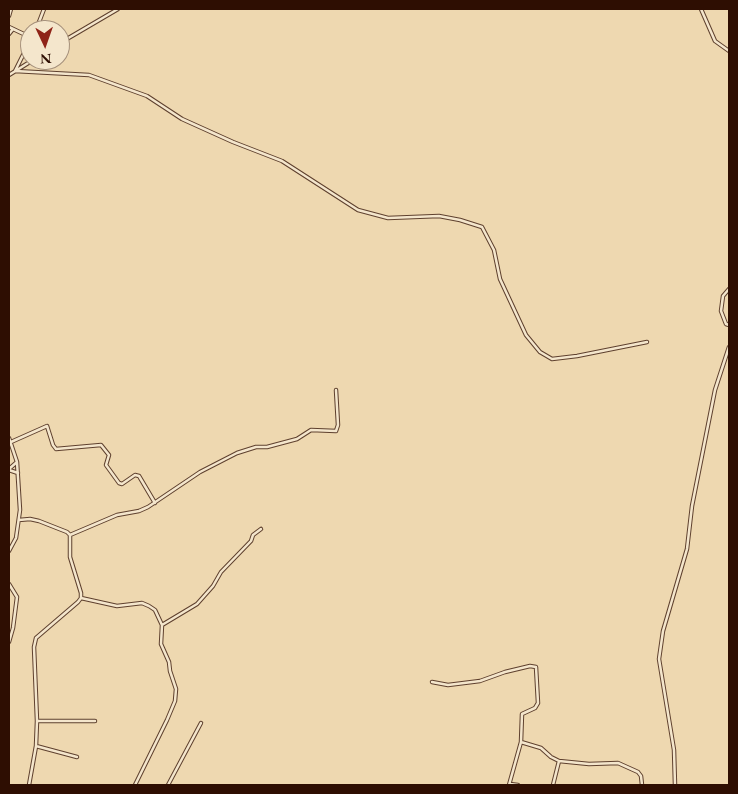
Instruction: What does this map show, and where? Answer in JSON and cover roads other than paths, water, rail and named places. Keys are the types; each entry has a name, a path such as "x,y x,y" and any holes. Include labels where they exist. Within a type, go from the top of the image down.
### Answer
{"street":[{"path":"9,16 11,9"},
{"path":"70,38 118,9"},
{"path":"701,9 715,41 729,51"},
{"path":"9,27 20,33"},
{"path":"9,34 13,29"},
{"path":"15,70 20,60"},
{"path":"9,75 20,67"},
{"path":"15,70 89,75 147,96 182,119 282,161 358,210 388,218 439,216 482,227 494,250 500,279 526,335 540,352 552,359 647,342"},
{"path":"729,289 722,296 721,311 726,324 729,325"},
{"path":"675,785 674,750 659,659 664,631 687,549 692,506 715,390 729,347"},
{"path":"70,535 117,515 138,511 155,503 200,472 237,453 297,439 311,430 336,432 338,425 336,390"},
{"path":"11,442 47,426 53,446 56,449 101,445 109,454 106,464 119,483 122,484 136,475 139,476 155,503"},
{"path":"9,438 17,462 20,510 16,538 9,551"},
{"path":"17,462 9,470 18,473"},
{"path":"19,520 30,519 70,535"},
{"path":"162,625 197,604 213,586 220,572 261,529"},
{"path":"29,785 36,746 37,721 34,647 36,638 81,598 81,592 70,557 70,535"},
{"path":"9,584 17,597 9,642"},
{"path":"81,598 117,606 142,603 155,610 162,625 161,644 169,662 176,688 175,702 135,785"},
{"path":"432,682 448,685 480,681 505,672 535,666 537,670 538,703 535,708 522,714 521,742 509,785 518,785"},
{"path":"37,721 95,721"},
{"path":"168,785 201,723"},
{"path":"521,742 541,748 559,761 589,764 618,763 638,772 641,776 642,785"},
{"path":"36,746 77,757"},
{"path":"553,785 559,761"}]}
